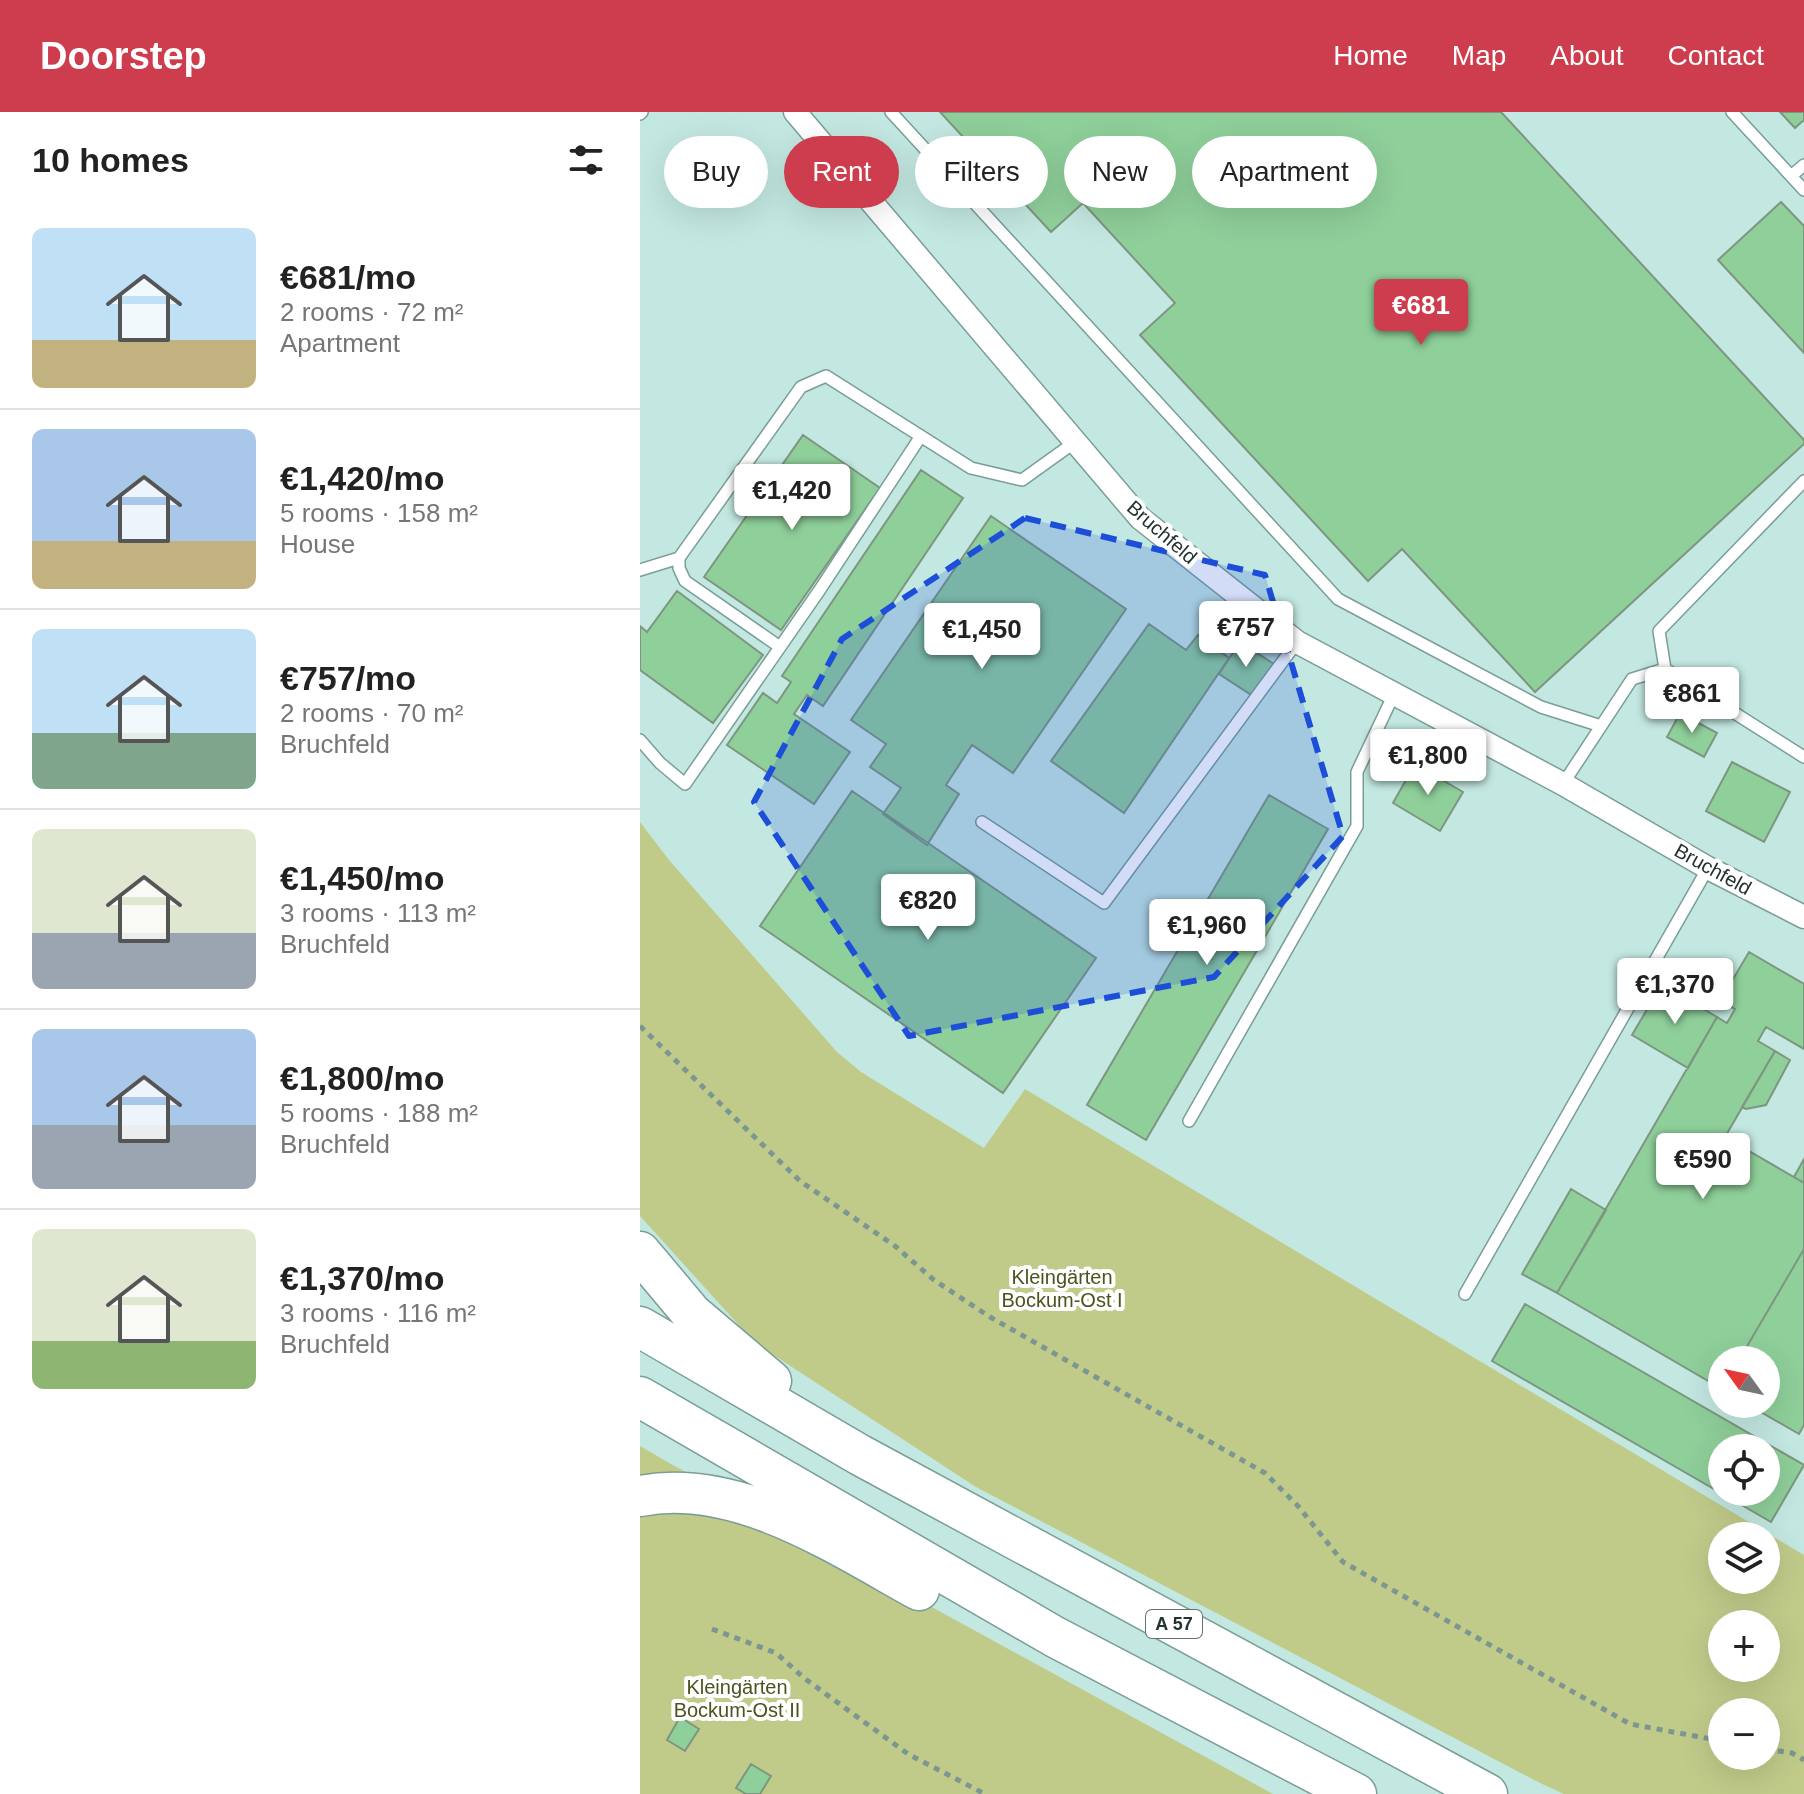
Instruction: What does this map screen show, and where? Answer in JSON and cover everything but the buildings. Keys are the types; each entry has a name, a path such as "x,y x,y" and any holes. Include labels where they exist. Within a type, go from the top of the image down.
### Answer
{"highway":[{"path":"640,1252 692,1314 860,1455"},
{"name":"A 57","path":"640,1327 860,1455 1487,1794"},
{"path":"640,1397 1055,1637 1356,1794"},
{"path":"640,1496 691,1492 737,1502 810,1530 948,1605 1055,1637"}],"street":[{"name":"Bruchfeld","path":"795,112 1140,518 1297,642 1563,784 1708,868 1804,917"}],"lane":[{"path":"891,112 1338,599 1541,707 1601,726"},
{"path":"1732,112 1804,190"},
{"path":"1791,176 1804,165"},
{"path":"780,647 685,581 679,568 679,558 801,387 826,376 971,468 1022,480 1075,442"},
{"path":"640,740 660,763 685,784 921,436"},
{"path":"1804,481 1659,631 1665,669 1804,757"},
{"path":"640,570 679,558"},
{"path":"982,822 1104,903 1297,642"},
{"path":"1563,784 1632,679 1665,669"},
{"path":"1189,1121 1357,826 1357,772 1394,694"},
{"path":"1465,1294 1708,868"}],"path":[{"path":"640,1026 800,1181 895,1246 934,1280 990,1317 1265,1473 1298,1506 1343,1562 1630,1724 1708,1738"},
{"path":"712,1629 776,1653 804,1678 908,1754 985,1794"},
{"path":"1780,1751 1792,1753 1804,1760"}],"highlighted area":[{"path":"1025,518 1265,575 1343,836 1214,977 909,1036 754,802 842,639"}],"green space":[{"name":"Kleingärten Bockum-Ost I","path":"640,822 669,860 837,1052 861,1072 984,1148 1025,1089 1708,1498 1708,1506 1722,1506 1749,1522 1708,1522 1708,1594 1780,1594 1780,1541 1804,1555 1804,1794 1564,1794 976,1487 755,1343 640,1216"},
{"name":"Kleingärten Bockum-Ost II","path":"640,1446 671,1464 1273,1794 640,1794"}]}
